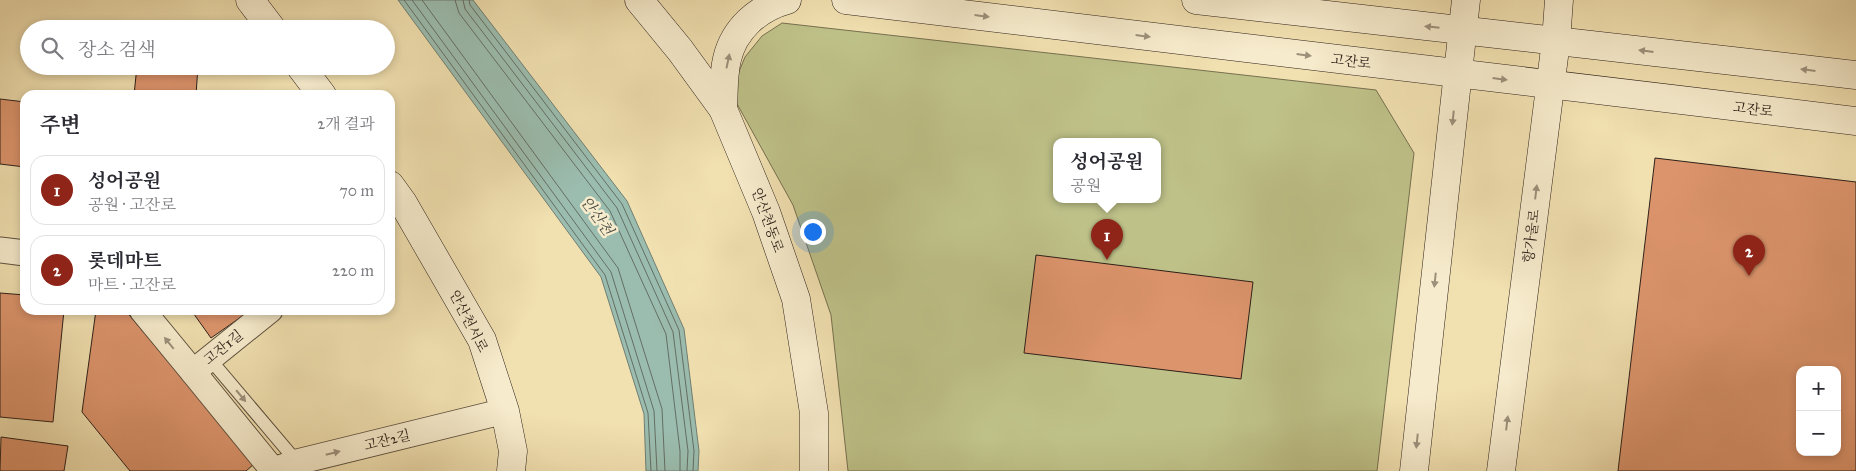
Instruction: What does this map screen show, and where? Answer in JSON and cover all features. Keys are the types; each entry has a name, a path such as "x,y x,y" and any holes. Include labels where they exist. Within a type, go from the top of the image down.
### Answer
{"street":[{"path":"250,0 265,20"},
{"name":"안산천동로","path":"639,0 680,50 723,109 766,212 796,299 814,413 814,471"},
{"path":"723,109 727,60 736,38 750,19 775,3 787,0"},
{"name":"고잔로","path":"846,0 1550,86 1856,121"},
{"path":"1196,0 1856,75"},
{"path":"1414,471 1466,0"},
{"name":"항가울로","path":"1504,466 1560,0"},
{"path":"307,75 318,90"},
{"name":"안산천서로","path":"395,203 482,340 505,411 513,451 511,471"},
{"path":"0,250 20,252"},
{"name":"고잔1길","path":"147,315 201,365 264,315"},
{"path":"201,365 271,470"},
{"name":"고잔2길","path":"271,470 505,411"}],"lane":[{"path":"201,365 297,462"}],"green space":[{"path":"782,23 1376,90 1414,153 1377,471 848,471 831,315 793,205 736,102 736,79 745,57 762,36"}],"water":[{"name":"안산천","path":"398,0 473,0 627,201 684,329 699,451 698,471 646,471 644,414 601,277"}],"building":[{"path":"136,75 197,75 196,90 135,90"},
{"path":"0,99 20,101 20,166 0,164"},
{"path":"1655,158 1856,182 1856,471 1618,471"},
{"path":"1036,255 1253,282 1241,379 1024,353"},
{"path":"0,293 20,295 20,315 64,315 53,422 0,417"},
{"path":"95,315 129,315 254,464 246,471 130,471 82,412"},
{"path":"195,315 244,315 211,338"},
{"path":"1,437 68,446 64,471 0,471"}],"place":[{"name":"성어공원","path":"1107,260"},
{"name":"롯데마트","path":"1749,276"}]}
